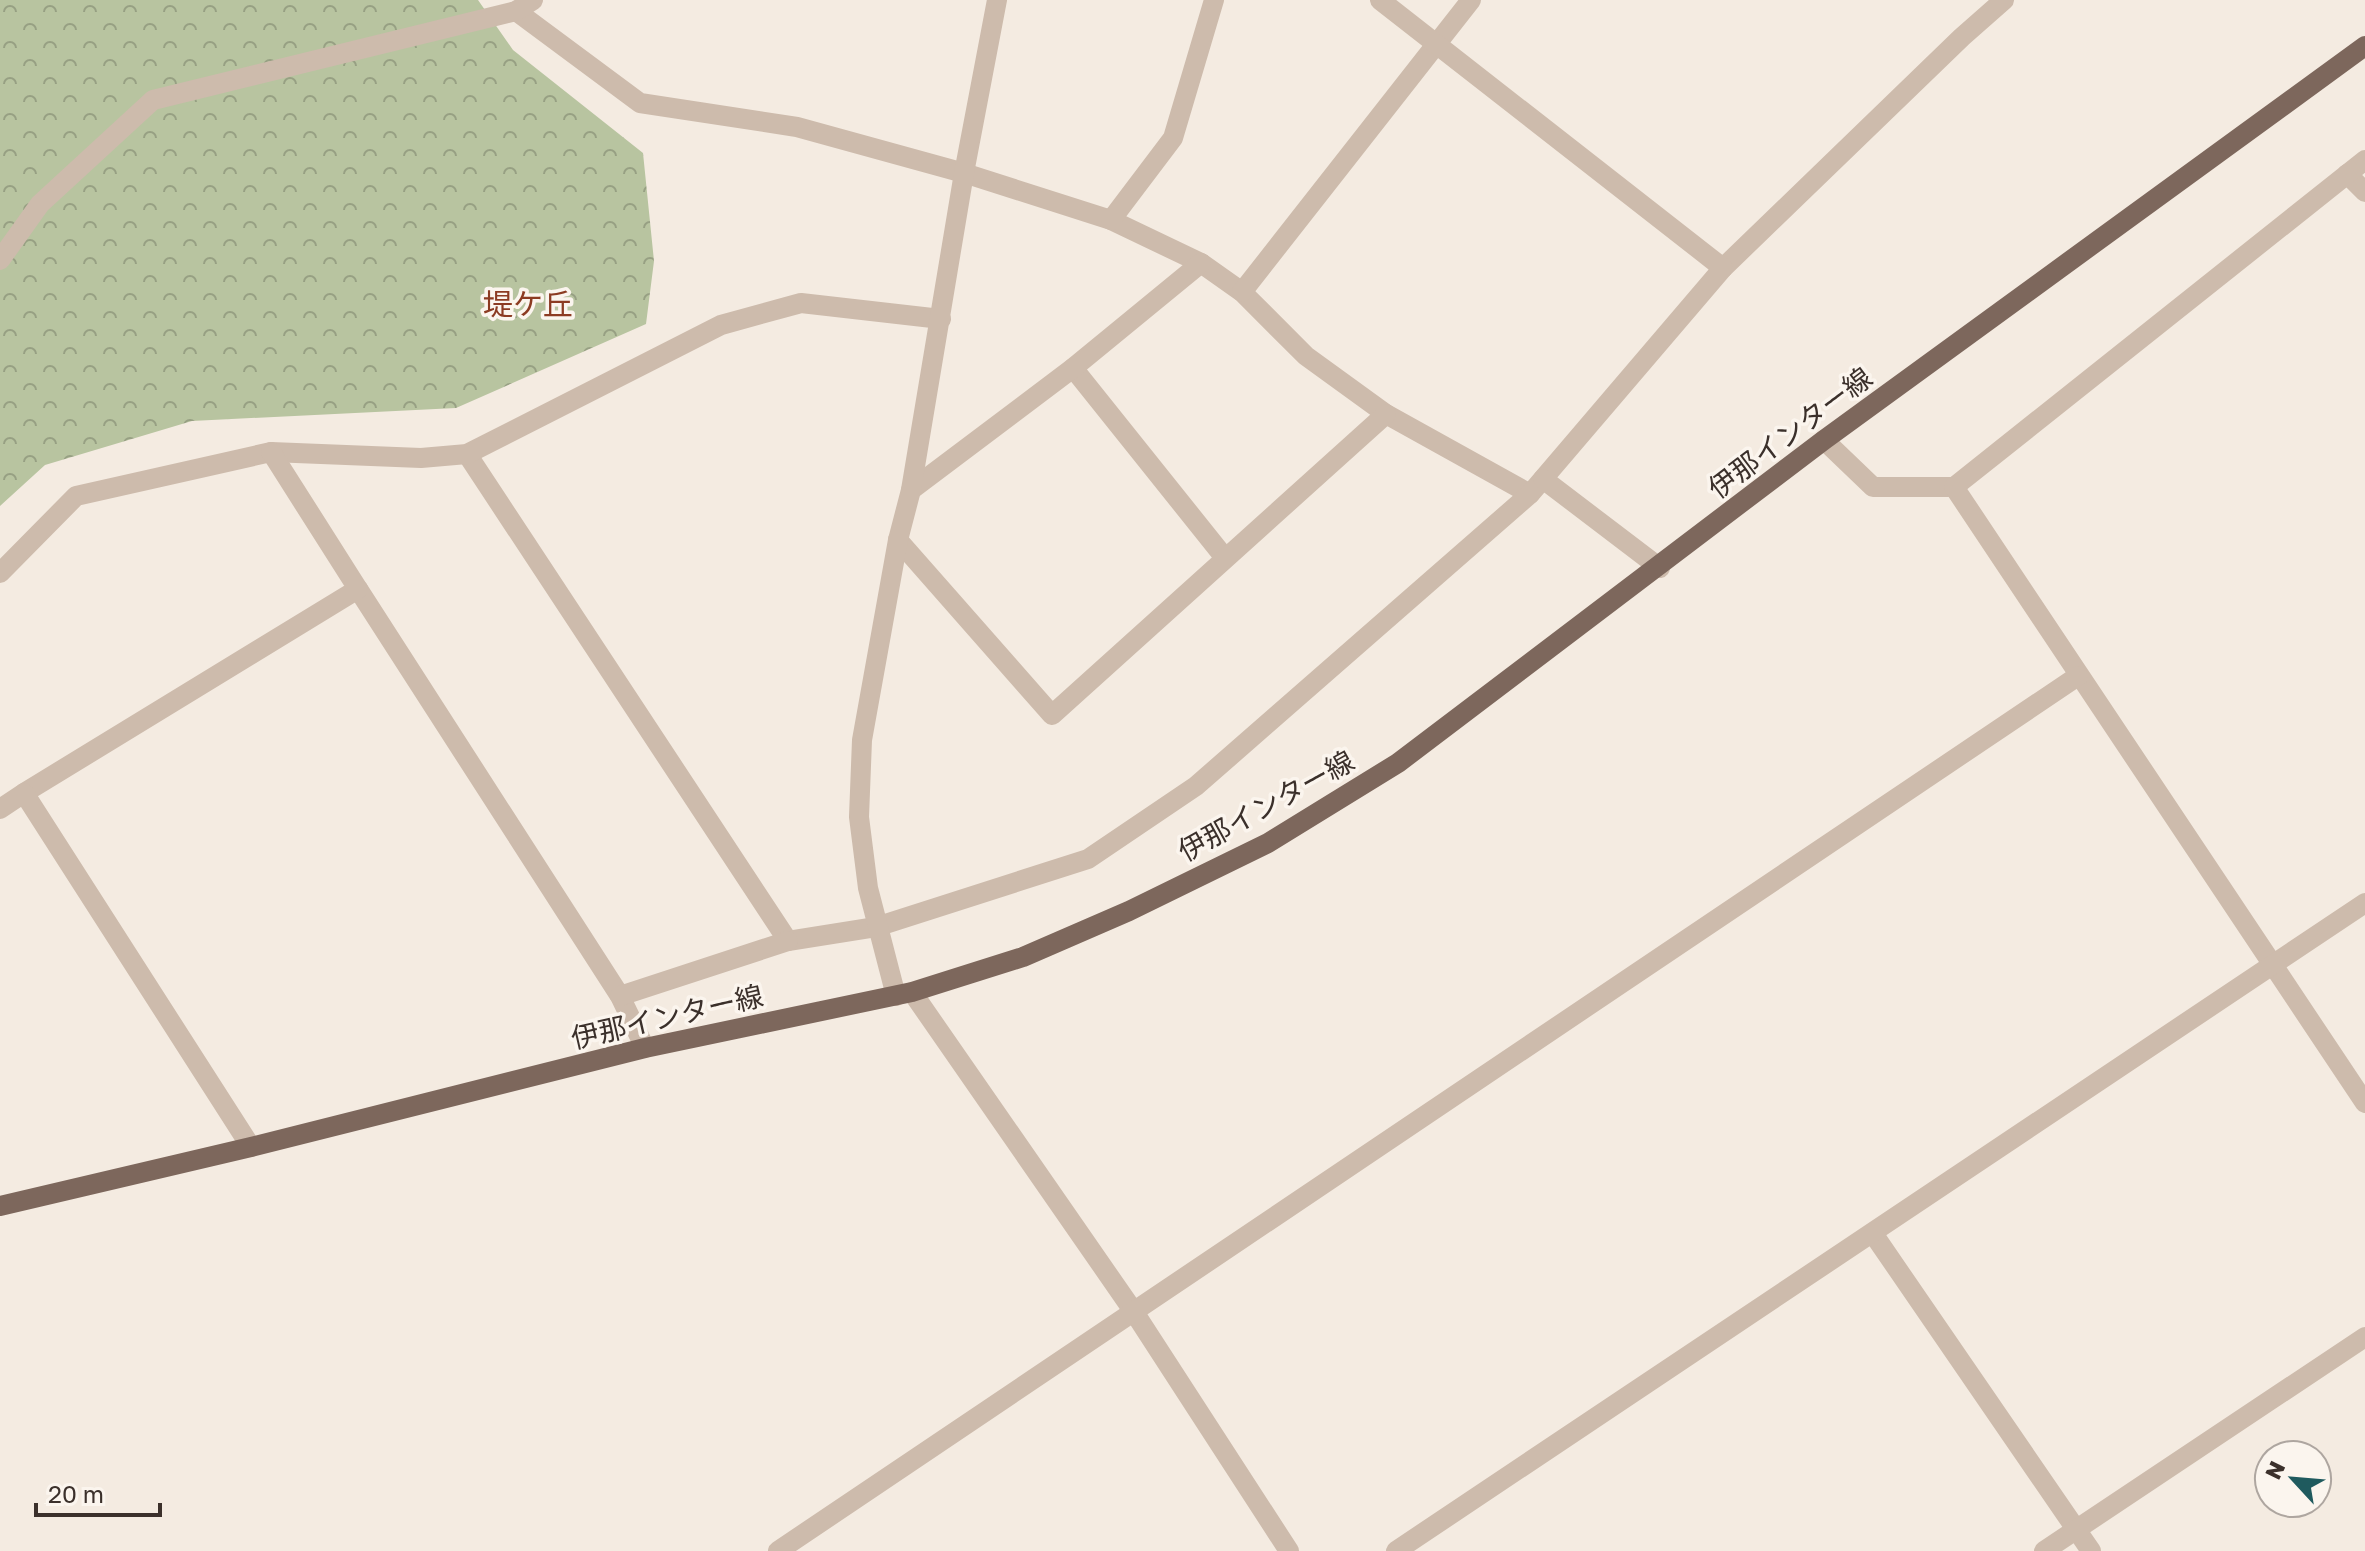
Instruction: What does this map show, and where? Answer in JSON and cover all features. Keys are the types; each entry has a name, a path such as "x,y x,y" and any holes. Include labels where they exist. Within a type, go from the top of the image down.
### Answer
{"main road":[{"name":"伊那インター線","path":"0,1206 251,1147 645,1048 904,994 1023,957 1129,911 1268,843 1398,763 1660,568 1824,440 2365,46"}],"street":[{"path":"997,0 964,173 911,490 898,540 862,740 859,817 876,927 904,994 1134,1312 1289,1551"},
{"path":"1111,220 1173,138 1214,0"},
{"path":"1380,0 1723,268"},
{"path":"1242,292 1471,0"},
{"path":"620,996 788,941 876,927 1088,859 1196,786 1536,486 1723,268 2004,0"},
{"path":"0,260 40,204 153,100 523,4 640,103 797,127 964,173 1111,220 1201,263 1242,292 1306,356 1386,414 1536,486 1660,568"},
{"path":"1824,440 1873,487 1954,487 2365,160"},
{"path":"2347,174 2365,192"},
{"path":"911,490 1073,368 1201,263"},
{"path":"0,573 76,496 271,452 421,458 467,454 721,325 801,303 941,319"},
{"path":"1073,368 1225,558"},
{"path":"898,540 1052,715 1386,414"},
{"path":"271,452 620,996 645,1048"},
{"path":"467,454 788,941"},
{"path":"1954,487 2365,1103"},
{"path":"0,809 358,589"},
{"path":"778,1551 2078,676"},
{"path":"24,793 251,1147"},
{"path":"1396,1551 1874,1235 2365,903"},
{"path":"1874,1235 2091,1551"},
{"path":"2044,1551 2365,1337"}],"green space":[{"path":"0,0 478,0 513,50 643,153 654,261 646,324 456,408 192,421 45,465 0,506"}],"district":[{"name":"堤ケ丘","path":"528,305"}]}
